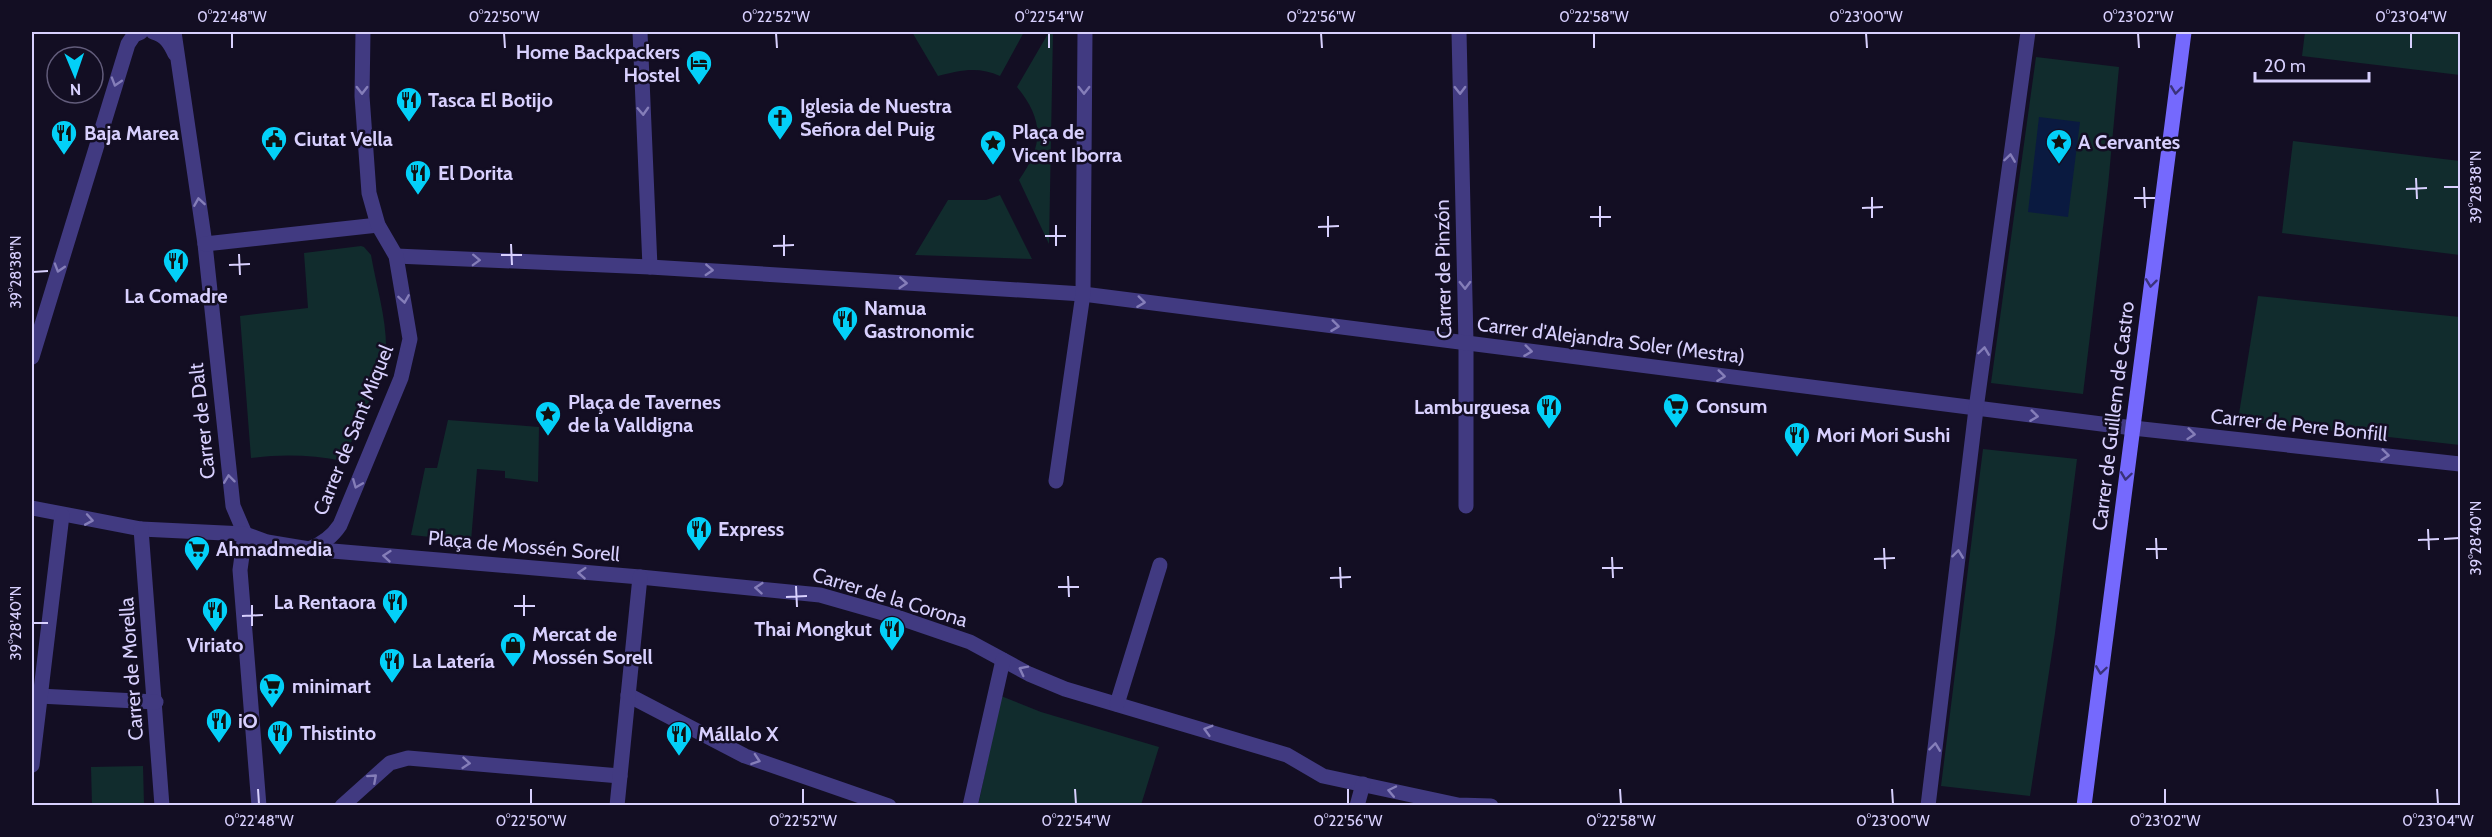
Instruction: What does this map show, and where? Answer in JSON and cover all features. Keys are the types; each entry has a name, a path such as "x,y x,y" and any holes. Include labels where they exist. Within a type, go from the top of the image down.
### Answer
{"main road":[{"name":"Carrer de Guillem de Castro","path":"2084,806 2182,32"}],"street":[{"path":"32,357 128,44 134,34 141,32"},
{"path":"153,32 162,35 169,42 177,59"},
{"name":"Carrer de Dalt","path":"174,32 205,244 232,506 245,534"},
{"name":"Carrer de Sant Miquel","path":"309,549 322,544 334,534 340,525 407,357 410,339 396,256 378,225 369,193 362,96 363,32"},
{"path":"640,32 650,267"},
{"path":"1056,481 1083,294 1085,32"},
{"name":"Carrer de Pinzón","path":"1459,32 1466,343 1466,506"},
{"path":"1928,806 1976,409 2028,32"},
{"path":"205,244 378,225"},
{"path":"396,256 650,267 1083,294"},
{"name":"Carrer d'Alejandra Soler (Mestra)","path":"1083,294 2133,428"},
{"name":"Carrer de Pere Bonfill","path":"2133,428 2460,464"},
{"name":"Plaça de Mossén Sorell","path":"32,508 141,529 245,534 267,542 309,549 640,577 617,806"},
{"path":"32,765 62,515"},
{"name":"Carrer de Morella","path":"141,529 156,702 162,806"},
{"path":"245,534 240,570 259,806"},
{"path":"1117,704 1160,565"},
{"name":"Carrer de la Corona","path":"640,577 820,595 938,630 970,642 1065,689 1287,755 1323,776 1458,805 1491,806"},
{"path":"970,806 1003,660"},
{"path":"628,695 745,756 889,806"},
{"path":"39,696 156,702"},
{"path":"342,806 390,763 408,758 620,776"},
{"path":"1357,806 1363,784"}],"green space":[{"path":"912,32 1024,32 1000,76 985,71 969,70 938,76"},
{"path":"1049,32 1053,32 1049,244 1019,180 1033,155 1038,133 1032,111 1017,87"},
{"path":"2305,32 2460,32 2460,75 2302,56"},
{"path":"2036,57 2119,67 2108,186 2083,394 1991,383"},
{"path":"2293,141 2460,161 2460,255 2282,233"},
{"path":"1000,195 1032,259 915,255 948,200 986,200"},
{"path":"361,246 371,255 386,338 385,365 343,461 297,456 251,458 240,316 308,308 304,253"},
{"path":"2258,296 2460,317 2460,445 2238,420"},
{"path":"448,420 539,427 538,482 505,478 505,471 477,469 471,541 411,535 425,468 437,468"},
{"path":"1983,449 2077,459 2055,633 2030,796 1941,786"},
{"path":"1001,696 1041,712 1159,747 1141,805 978,806"},
{"path":"143,766 144,805 92,805 91,767"}],"water":[{"path":"2039,117 2080,122 2068,217 2028,212"}],"place":[{"name":"Home Backpackers Hostel","path":"699,86"},
{"name":"Tasca El Botijo","path":"409,123"},
{"name":"Iglesia de Nuestra Señora del Puig","path":"780,141"},
{"name":"Baja Marea","path":"64,156"},
{"name":"Ciutat Vella","path":"274,162"},
{"name":"A Cervantes","path":"2059,165"},
{"name":"Plaça de Vicent Iborra","path":"993,166"},
{"name":"El Dorita","path":"418,196"},
{"name":"La Comadre","path":"176,284"},
{"name":"Namua Gastronomic","path":"845,342"},
{"name":"Consum","path":"1676,429"},
{"name":"Lamburguesa","path":"1549,430"},
{"name":"Plaça de Tavernes de la Valldigna","path":"548,437"},
{"name":"Mori Mori Sushi","path":"1797,458"},
{"name":"Express","path":"699,552"},
{"name":"Ahmadmedia","path":"197,572"},
{"name":"La Rentaora","path":"395,625"},
{"name":"Viriato","path":"215,633"},
{"name":"Thai Mongkut","path":"892,652"},
{"name":"Mercat de Mossén Sorell","path":"513,668"},
{"name":"La Latería","path":"392,684"},
{"name":"minimart","path":"272,709"},
{"name":"iO","path":"219,744"},
{"name":"Thistinto","path":"280,756"},
{"name":"Mállalo X","path":"679,757"}]}
